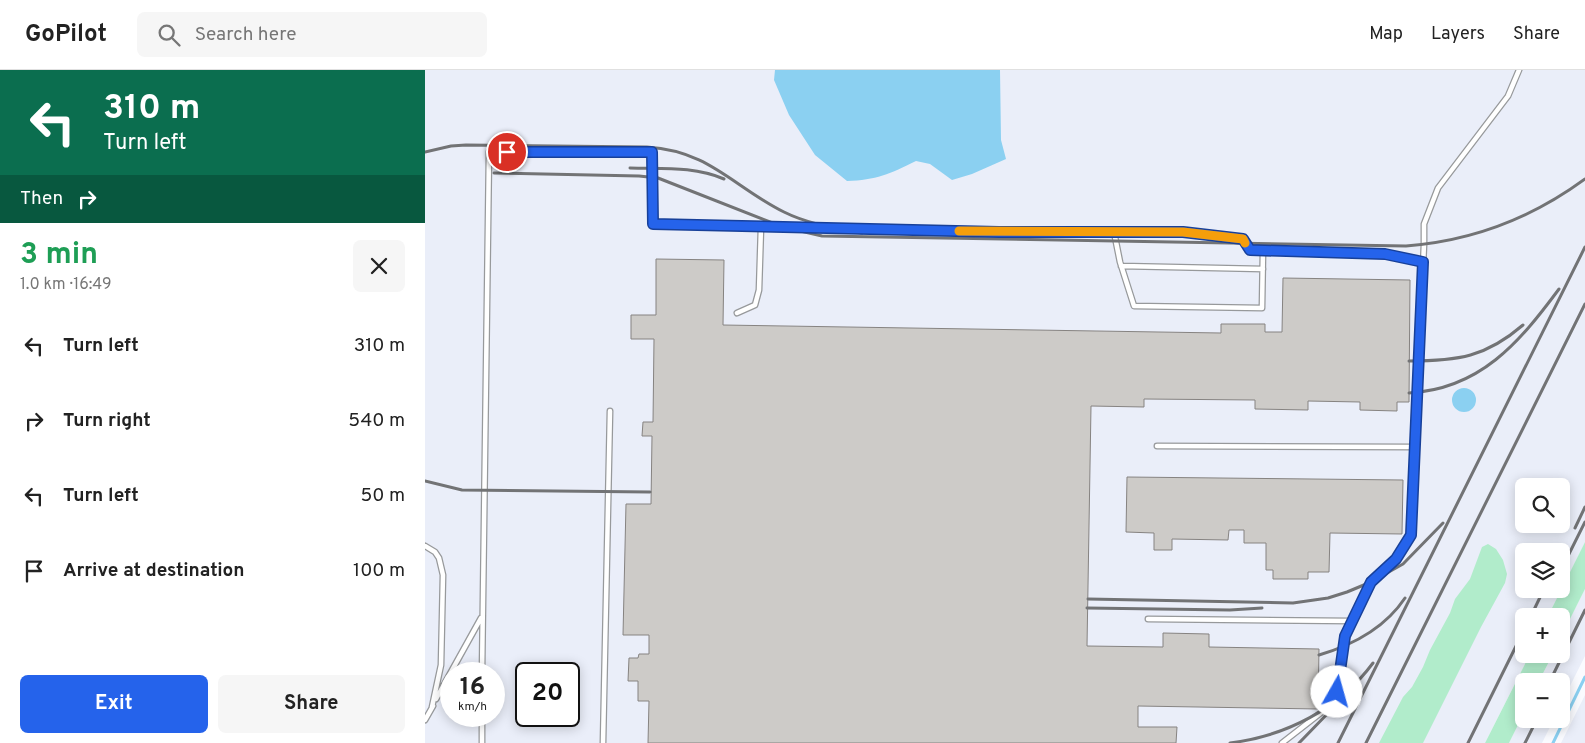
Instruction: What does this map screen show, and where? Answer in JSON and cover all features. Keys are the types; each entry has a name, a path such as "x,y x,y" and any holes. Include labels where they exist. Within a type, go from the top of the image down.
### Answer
{"lane":[{"path":"1283,743 1327,708 1337,692 1345,636 1352,621 1371,582 1396,559 1411,535 1423,224 1438,188 1508,96 1519,70"},
{"path":"482,662 489,152 652,152 653,224 999,232 1183,232 1243,239 1250,250 1385,254 1423,262"},
{"path":"737,313 755,305 759,290 761,226"},
{"path":"1114,232 1121,266 1134,306 1262,308 1263,250"},
{"path":"1121,266 1263,269"},
{"path":"603,743 609,411"},
{"path":"1157,446 1415,447"},
{"path":"425,546 435,552 442,566 441,665 432,707"},
{"path":"425,720 482,616"},
{"path":"1148,619 1352,621"},
{"path":"481,743 482,727"}],"shaded area":[{"path":"425,70 1585,70 1585,542 1570,572 1570,543 1515,543 1515,598 1557,598 1552,608 1515,608 1515,663 1525,663 1520,673 1515,673 1515,684 1485,743 425,743"},
{"path":"1585,589 1585,656 1570,686 1570,673 1543,673 1548,663 1570,663 1570,619"},
{"path":"1585,695 1585,743 1561,743"},
{"path":"1516,728 1550,728 1542,743 1509,743"}],"green space":[{"path":"1585,542 1585,589 1570,619 1570,608 1552,608 1557,598 1570,598 1570,572"},
{"path":"1488,544 1496,549 1503,560 1507,574 1505,583 1423,743 1379,743 1403,697 1412,687 1423,667 1455,599 1470,579 1482,547"},
{"path":"1525,663 1548,663 1543,673 1520,673"},
{"path":"1515,684 1516,728 1509,743 1485,743"}],"water":[{"path":"775,70 1000,70 1001,140 1006,159 972,174 952,180 930,164 916,161 883,176 847,181 815,155 789,115 774,80"},
{"path":"1464,388 1469,389 1475,395 1475,405 1469,411 1464,412 1459,411 1453,405 1452,400 1453,395 1459,389"}],"building":[{"path":"656,259 724,260 723,325 1221,333 1221,324 1265,324 1265,332 1282,332 1283,278 1410,280 1409,402 1397,402 1397,411 1360,410 1360,402 1308,401 1308,410 1255,409 1255,400 1144,399 1144,407 1091,406 1087,646 1163,647 1163,633 1209,634 1209,647 1319,649 1318,709 1138,706 1138,727 1177,727 1176,743 648,743 649,701 638,701 638,681 628,681 629,658 638,658 639,654 649,654 649,635 623,635 626,504 651,504 652,436 642,436 643,422 653,422 654,339 631,339 631,315 656,315"},
{"path":"1127,477 1403,480 1402,534 1330,533 1329,572 1308,572 1308,579 1273,579 1273,570 1266,570 1266,543 1244,543 1244,530 1229,530 1228,540 1172,539 1172,550 1154,550 1154,533 1126,532"}],"waterway":[{"path":"1553,743 1585,677"}],"railway":[{"path":"425,152 451,146 466,145 647,147 669,150 704,162 766,202 793,216 822,225 862,233"},
{"path":"630,168 690,170 724,179"},
{"path":"494,173 658,178 783,227 822,236 1406,246 1454,239 1500,225 1544,205 1585,179"},
{"path":"1338,743 1585,247"},
{"path":"1409,393 1434,390 1457,383 1477,373 1496,360 1529,327 1559,289"},
{"path":"1366,743 1585,304"},
{"path":"1409,361 1442,360 1470,355 1496,344 1523,325"},
{"path":"425,481 462,490 650,492"},
{"path":"1575,528 1585,507"},
{"path":"1570,552 1585,522"},
{"path":"1088,599 1293,603 1328,598 1371,582 1403,564 1443,523"},
{"path":"1319,655 1344,646 1378,627 1397,609 1405,598"},
{"path":"1535,608 1540,598"},
{"path":"1087,608 1230,610 1262,608"},
{"path":"1554,673 1585,610"},
{"path":"1468,743 1515,648"},
{"path":"1230,743 1271,734 1310,718 1344,694 1373,663"},
{"path":"1299,743 1333,708"},
{"path":"1525,743 1532,728"}],"slow traffic":[{"path":"959,231 1183,232 1243,239 1245,243"}],"route":[{"path":"507,152 652,152 653,224 999,232 1183,232 1243,239 1250,250 1385,254 1423,262 1411,535 1396,559 1371,582 1345,636 1337,692"}]}
